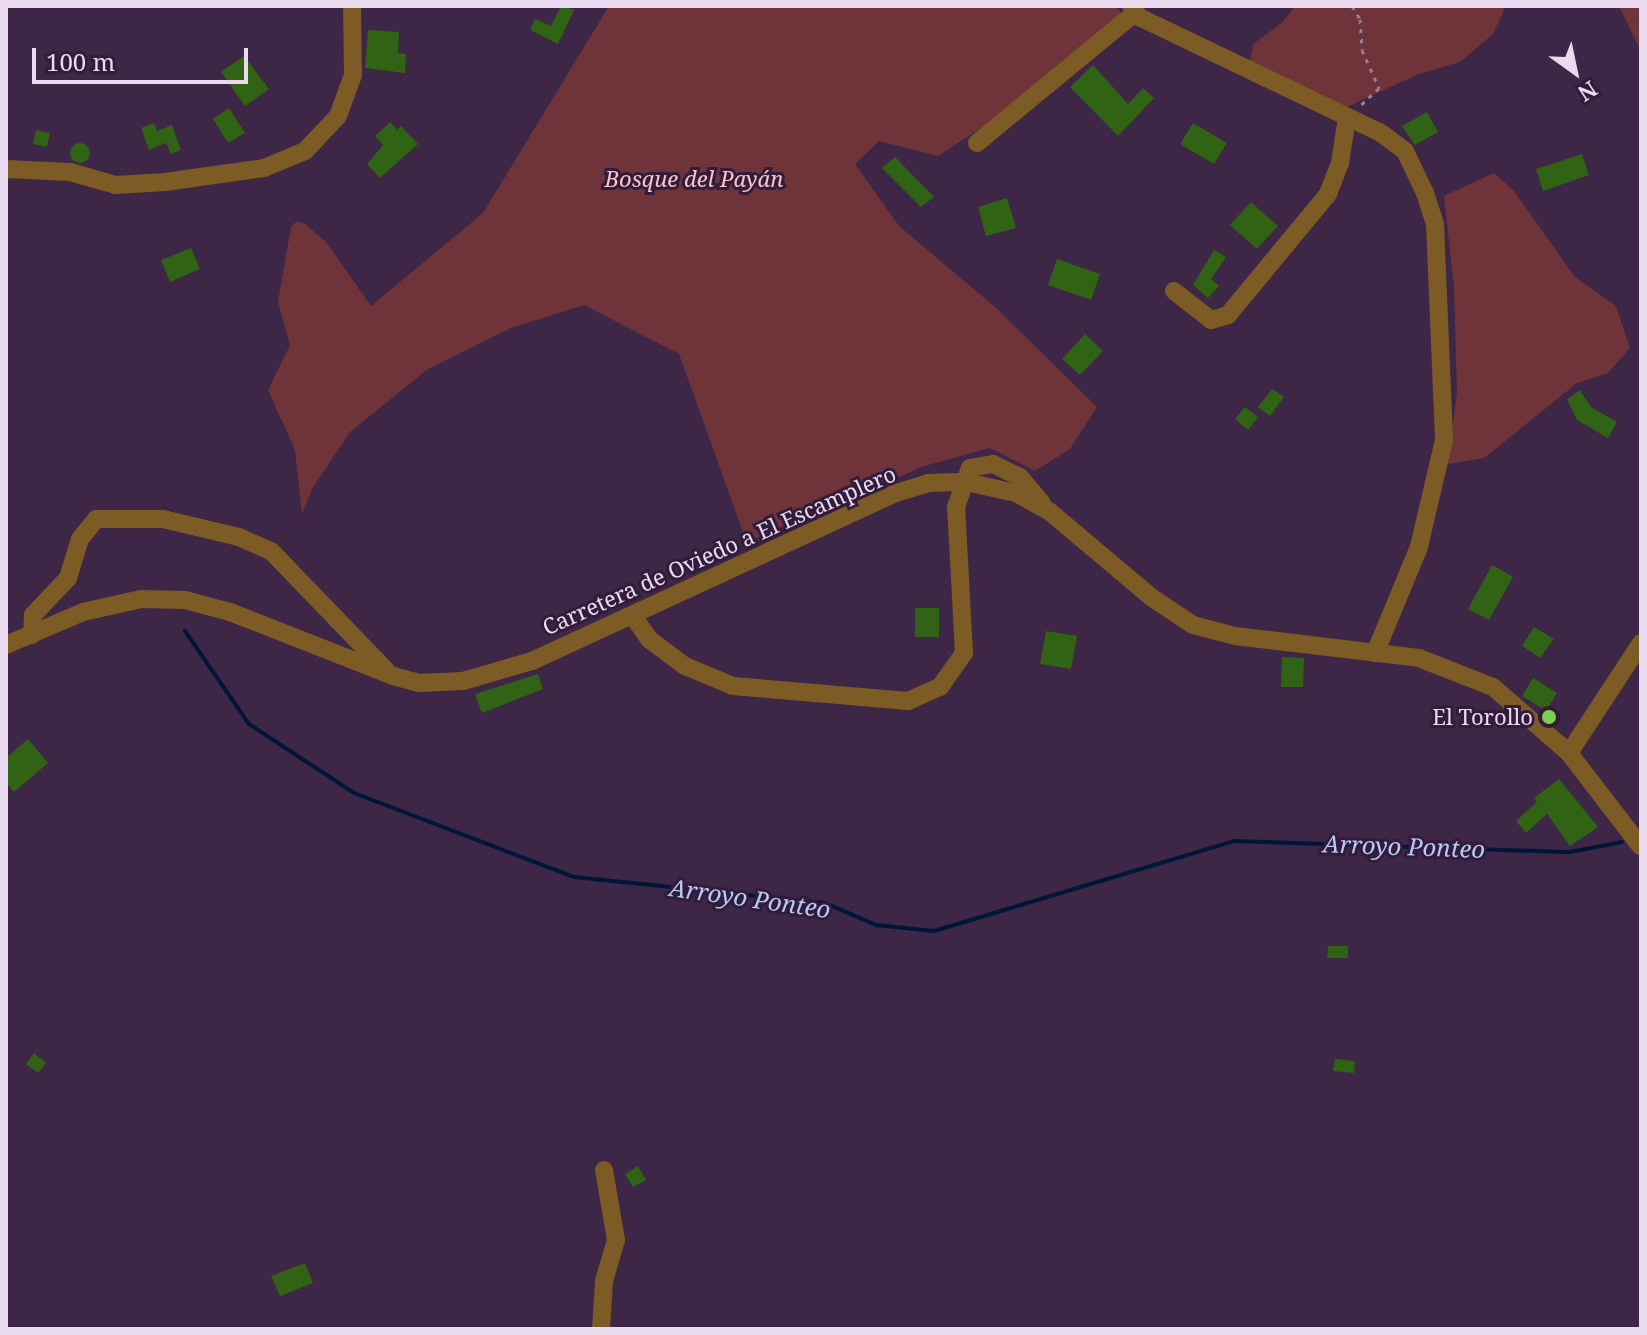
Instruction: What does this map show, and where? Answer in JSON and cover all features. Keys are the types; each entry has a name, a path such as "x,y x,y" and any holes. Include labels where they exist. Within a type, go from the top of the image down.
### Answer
{"street":[{"path":"6,169 70,172 116,185 264,168 305,151 338,116 353,75 352,6"},
{"path":"977,143 1134,9 1405,151 1425,193 1435,224 1435,312 1445,375 1444,440 1419,547 1375,653"},
{"path":"1174,291 1211,320 1228,315 1328,194 1340,163 1347,118"},
{"path":"633,616 650,640 685,666 733,686 908,701 940,687 964,653 956,507 966,482"},
{"name":"Carretera de Oviedo a El Escamplero","path":"6,645 83,612 141,599 185,600 230,612 393,676 419,683 463,681 532,661 896,493 928,483 966,482 1016,493 1049,511 1151,597 1193,625 1235,636 1419,658 1493,687 1569,753 1641,847"},
{"path":"32,635 33,615 68,578 80,539 96,519 163,519 239,537 271,551 393,676"},
{"path":"1569,753 1641,643"},
{"path":"601,1329 604,1281 616,1240 604,1170"}],"path":[{"path":"1347,118 1379,88 1362,50 1360,19 1352,6"}],"green space":[{"name":"Bosque del Payán","path":"609,6 1116,6 1126,20 1061,76 938,156 879,141 855,164 899,226 995,307 1097,407 1070,449 1035,471 990,448 921,467 748,546 679,354 584,305 511,328 428,369 350,432 312,489 302,514 295,450 268,390 290,345 278,302 291,227 297,221 305,224 326,242 371,306 483,213"},
{"path":"1295,6 1506,6 1493,34 1460,62 1419,74 1342,109 1250,64 1253,44 1283,22"},
{"path":"1619,6 1641,6 1641,54 1640,49"},
{"path":"1494,173 1514,191 1575,277 1616,306 1630,348 1608,373 1577,383 1484,458 1448,464 1457,392 1454,288 1444,196"}],"building":[{"path":"561,6 574,10 558,44 530,30 535,19 551,26"},
{"path":"368,30 399,32 398,53 406,54 405,73 365,68"},
{"path":"244,56 269,89 245,106 221,72"},
{"path":"1093,65 1128,104 1143,88 1154,98 1118,136 1070,87"},
{"path":"229,108 245,133 228,143 213,119"},
{"path":"1427,112 1438,132 1415,145 1402,126"},
{"path":"390,122 397,130 401,126 418,144 380,178 367,164 383,145 375,136"},
{"path":"154,123 157,131 172,125 181,150 171,154 166,143 149,150 141,128"},
{"path":"1193,123 1227,143 1214,164 1180,144"},
{"path":"36,130 50,133 47,147 33,144"},
{"path":"80,143 87,146 90,153 87,160 80,163 73,160 70,153 73,146"},
{"path":"1582,154 1589,175 1543,191 1536,169"},
{"path":"895,157 934,197 921,207 882,168"},
{"path":"1007,198 1016,228 986,236 978,207"},
{"path":"1251,202 1278,226 1257,249 1230,225"},
{"path":"191,248 200,269 170,282 161,260"},
{"path":"1214,250 1226,257 1211,279 1219,286 1208,298 1193,285"},
{"path":"1057,259 1100,274 1091,300 1048,285"},
{"path":"1085,334 1103,351 1080,375 1062,359"},
{"path":"1272,389 1284,397 1270,416 1258,407"},
{"path":"1580,390 1591,407 1617,422 1608,438 1577,420 1567,399"},
{"path":"1245,407 1258,417 1248,430 1235,419"},
{"path":"1492,565 1513,577 1489,620 1468,609"},
{"path":"915,608 939,608 939,637 915,637"},
{"path":"1534,627 1554,639 1540,658 1522,646"},
{"path":"1046,631 1077,636 1071,669 1040,664"},
{"path":"1282,657 1304,658 1303,687 1281,687"},
{"path":"538,674 543,689 482,713 475,694"},
{"path":"1533,678 1557,693 1546,711 1522,696"},
{"path":"28,739 48,763 14,792 6,783 6,758"},
{"path":"1559,779 1598,827 1570,846 1547,814 1526,833 1516,821 1537,802 1534,798"},
{"path":"1328,946 1348,946 1348,958 1327,958"},
{"path":"34,1053 46,1063 38,1073 26,1064"},
{"path":"1335,1059 1355,1061 1354,1073 1333,1071"},
{"path":"638,1166 646,1180 633,1187 625,1174"},
{"path":"305,1263 313,1283 280,1296 271,1276"}],"waterway":[{"name":"Arroyo Ponteo","path":"185,631 249,724 354,793 574,877 825,903 876,925 934,931 1234,841 1570,852 1622,842"}],"place":[{"name":"El Torollo","path":"1549,717"}]}
